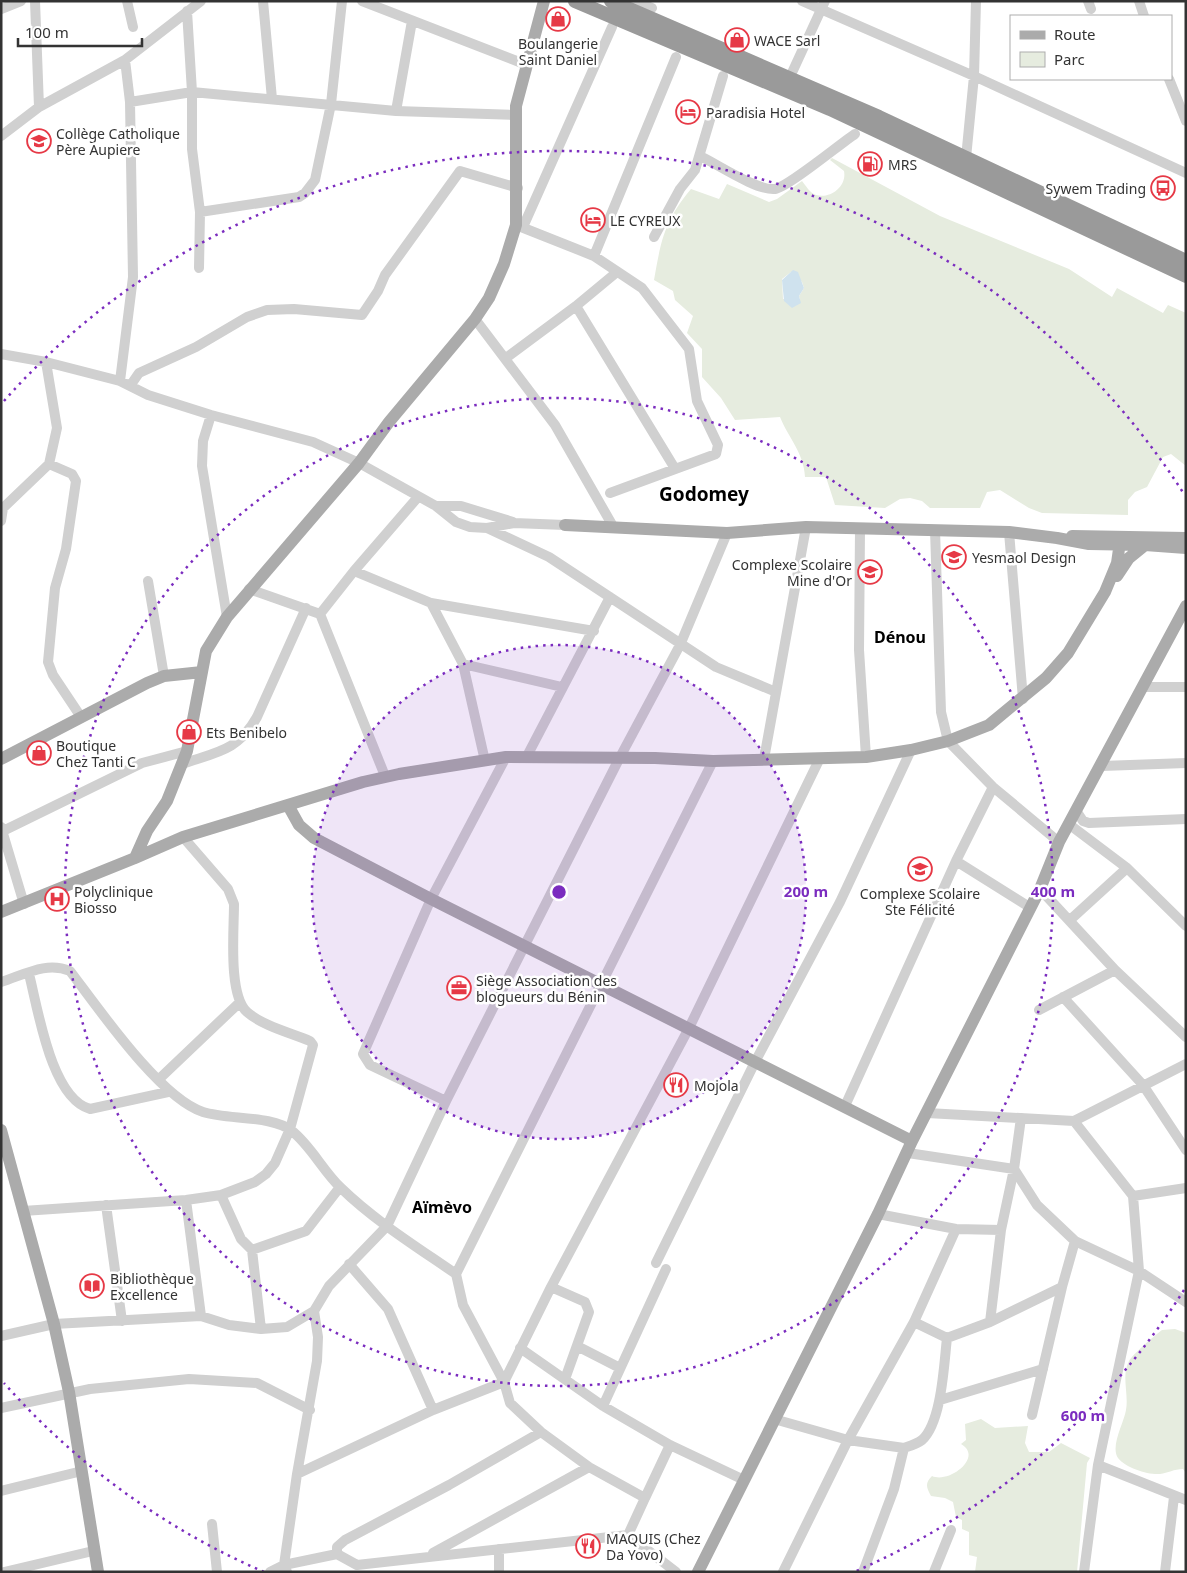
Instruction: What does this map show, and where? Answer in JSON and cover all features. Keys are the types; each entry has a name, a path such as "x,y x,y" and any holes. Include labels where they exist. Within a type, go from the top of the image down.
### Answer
{"highway":[{"path":"575,1 830,108 1186,276"},
{"path":"612,1 652,8 790,77 1184,259"}],"main road":[{"path":"135,858 146,832 167,801 187,751 206,651 227,617 249,589 359,463 389,422 476,319 496,282 520,226 515,115 544,1"},
{"path":"565,525 727,532 806,527 1009,532 1057,538 1078,535 1126,545 1186,548"},
{"path":"1126,545 1186,538"},
{"path":"1,912 183,837 289,807 385,776 506,757 655,758 713,761 866,757 911,750 948,741 989,724 1023,699 1046,678 1068,653 1105,592 1126,545"},
{"path":"698,1572 1031,908 1059,842 1102,766 1186,606"},
{"path":"1,759 131,690 164,676 202,672"},
{"path":"289,807 299,825 314,838 431,899 845,1106 910,1147"},
{"path":"1,1130 6,1162 23,1211 54,1324 69,1392 98,1572"}],"street":[{"path":"1,9 21,1"},
{"path":"35,1 40,107"},
{"path":"127,1 133,27"},
{"path":"1,136 40,107 125,60 201,1"},
{"path":"264,1 272,99"},
{"path":"362,1 527,65"},
{"path":"636,1 652,8"},
{"path":"802,1 823,6 1186,173"},
{"path":"966,158 974,76 976,1"},
{"path":"1139,1 1144,15"},
{"path":"200,212 299,197 305,194 315,180 331,104 339,2"},
{"path":"790,77 823,6"},
{"path":"187,11 192,92 192,149 200,212 199,268"},
{"path":"396,111 412,21"},
{"path":"610,493 674,467 716,454 718,445 697,401 689,349 642,288 594,256 520,226 612,27"},
{"path":"594,256 676,57"},
{"path":"120,381 134,277 130,102 125,60"},
{"path":"654,237 680,189 696,170 723,76"},
{"path":"1169,80 1186,121"},
{"path":"130,102 192,92 396,111 515,115"},
{"path":"700,156 761,186 774,189 788,182 854,134"},
{"path":"130,386 139,373 196,347 248,317 267,310 294,309 362,315 378,291 384,275 460,172 518,188"},
{"path":"506,358 576,306 617,272"},
{"path":"576,306 674,467"},
{"path":"476,319 555,424 614,528"},
{"path":"1,354 46,362 120,381 148,395 211,415 313,442 359,463 436,506 456,522 470,527 487,528 514,522"},
{"path":"1,521 2,508 49,464 57,428 54,396 46,362"},
{"path":"211,415 204,441 202,466 227,617"},
{"path":"49,464 72,474 76,481 66,549 54,588 48,662 53,675 81,717"},
{"path":"320,614 354,571 418,497"},
{"path":"436,506 461,506 514,522 565,525"},
{"path":"764,759 806,527"},
{"path":"487,528 549,557 716,667 776,692"},
{"path":"860,529 859,650 866,757"},
{"path":"935,530 941,712 948,741 993,787 1059,842"},
{"path":"1,1336 54,1324 202,1316 229,1324 261,1329 287,1327 314,1311 329,1286 387,1226 446,1101 619,759 680,645 727,532"},
{"path":"1009,532 1023,699"},
{"path":"354,571 431,602 594,631"},
{"path":"148,581 164,676"},
{"path":"249,589 320,614 385,776"},
{"path":"526,756 562,686 594,631 610,597"},
{"path":"431,602 463,664 485,761"},
{"path":"182,764 234,746 248,734 306,608"},
{"path":"463,664 562,686"},
{"path":"1142,687 1186,687"},
{"path":"656,1262 755,1062 840,902 911,750"},
{"path":"24,904 2,829 142,763 187,751"},
{"path":"446,1101 370,1065 363,1054 431,899 506,757"},
{"path":"297,1474 433,1410 504,1382 551,1287 689,1028 820,758"},
{"path":"645,1498 589,1467 541,1432 510,1403 504,1382 463,1305 456,1274 713,761"},
{"path":"1102,766 1186,763"},
{"path":"845,1106 956,861 993,787"},
{"path":"1077,812 1083,821 1088,822 1186,819"},
{"path":"1070,825 1126,868 1186,926"},
{"path":"23,1211 186,1200 221,1195 255,1182 266,1174 275,1163 290,1129 313,1045 310,1041 249,1014 239,1003 236,988 234,904 232,897 228,889 183,837"},
{"path":"956,861 1031,908"},
{"path":"1070,920 1126,868"},
{"path":"1040,889 1115,970 1186,1037"},
{"path":"1,982 29,974 33,971 58,966 70,971 129,1047 159,1079 168,1092 202,1112 277,1124 290,1129 340,1187 387,1226 456,1274"},
{"path":"1038,1010 1115,970"},
{"path":"29,974 50,1054 60,1078 81,1106 90,1109 168,1092"},
{"path":"1063,997 1143,1085 1186,1150"},
{"path":"159,1079 239,1003"},
{"path":"927,1113 1074,1121 1186,1064"},
{"path":"990,1322 1002,1230 1014,1169 1021,1118"},
{"path":"1074,1121 1133,1196 1139,1271 1098,1465 1084,1572"},
{"path":"910,1147 1014,1169 1037,1205 1075,1241 1139,1271 1186,1302"},
{"path":"252,1250 306,1231 340,1187"},
{"path":"1133,1196 1186,1188"},
{"path":"221,1195 241,1239 252,1250 261,1329"},
{"path":"186,1200 202,1316"},
{"path":"106,1205 122,1321"},
{"path":"878,1214 956,1229 1002,1230"},
{"path":"783,1572 848,1440 914,1322 956,1229"},
{"path":"1032,1415 1062,1287 1075,1241"},
{"path":"349,1264 388,1309 433,1410"},
{"path":"603,1406 666,1269"},
{"path":"551,1287 585,1302 589,1312 566,1379"},
{"path":"914,1322 947,1338 990,1322 1062,1287"},
{"path":"286,1569 297,1474 310,1410 317,1361 318,1337 314,1311"},
{"path":"774,1419 848,1440 904,1448 923,1439 940,1400 947,1338"},
{"path":"577,1346 620,1368"},
{"path":"520,1348 603,1406 670,1445 744,1480"},
{"path":"940,1400 1043,1369"},
{"path":"1,1408 69,1392 189,1379 257,1383 310,1410"},
{"path":"337,1554 337,1547 345,1540 450,1485 541,1432"},
{"path":"628,1535 670,1445"},
{"path":"863,1572 894,1489 904,1448"},
{"path":"1098,1465 1174,1497 1186,1500"},
{"path":"428,1556 589,1467"},
{"path":"1,1491 82,1471"},
{"path":"1165,1572 1174,1497"},
{"path":"212,1524 217,1572"},
{"path":"934,1572 951,1530"},
{"path":"270,1572 337,1554 357,1565 389,1567 428,1556 628,1535 676,1572"},
{"path":"499,1549 500,1572"},
{"path":"4,1572 94,1551"}],"green space":[{"path":"832,158 940,216 1069,269 1112,297 1117,288 1163,313 1168,305 1186,313 1186,466 1171,454 1163,457 1147,487 1135,492 1128,500 1128,515 1042,513 1029,508 1000,490 987,492 980,508 930,508 922,501 910,498 900,499 885,508 835,505 826,477 805,477 799,453 780,417 735,420 721,398 702,377 702,349 687,333 693,316 675,300 673,291 654,280 665,232 675,211 691,189 719,199 727,184 769,202 777,199 802,181 816,195 822,196 832,193 843,182 844,171 830,160","holes":["791,272 802,282 804,288 799,296 800,300 783,299 782,279"]},
{"path":"1175,1329 1186,1333 1186,1473 1183,1469 1160,1474 1150,1473 1126,1465 1118,1458 1116,1453 1116,1441 1126,1410 1125,1379 1127,1367 1131,1358 1162,1330"},
{"path":"981,1419 995,1428 1028,1426 1025,1443 1029,1452 1049,1452 1061,1443 1090,1458 1087,1463 1077,1572 975,1572 977,1557 969,1555 969,1532 962,1529 962,1520 956,1517 953,1502 945,1498 931,1496 927,1485 932,1476 947,1476 962,1468 969,1456 967,1449 961,1444 966,1440 965,1424"}],"water":[{"path":"793,270 798,272 804,288 799,296 801,303 792,308 784,301 782,280"}],"place":[{"name":"Boulangerie Saint Daniel","path":"558,19"},
{"name":"WACE Sarl","path":"737,40"},
{"name":"Paradisia Hotel","path":"688,112"},
{"name":"Collège Catholique Père Aupiere","path":"39,141"},
{"name":"MRS","path":"870,164"},
{"name":"Sywem Trading","path":"1163,188"},
{"name":"LE CYREUX","path":"593,220"},
{"name":"Yesmaol Design","path":"954,557"},
{"name":"Complexe Scolaire Mine d'Or","path":"870,572"},
{"name":"Ets Benibelo","path":"189,732"},
{"name":"Boutique Chez Tanti C","path":"39,753"},
{"name":"Complexe Scolaire Ste Félicité","path":"920,869"},
{"name":"Polyclinique Biosso","path":"57,899"},
{"name":"Siège Association des blogueurs du Bénin","path":"459,988"},
{"name":"Mojola","path":"676,1085"},
{"name":"Bibliothèque Excellence","path":"92,1286"},
{"name":"MAQUIS (Chez Da Yovo)","path":"588,1546"}],"district":[{"name":"Godomey","path":"704,494"},
{"name":"Dénou","path":"900,637"},
{"name":"Aïmèvo","path":"442,1207"}]}
